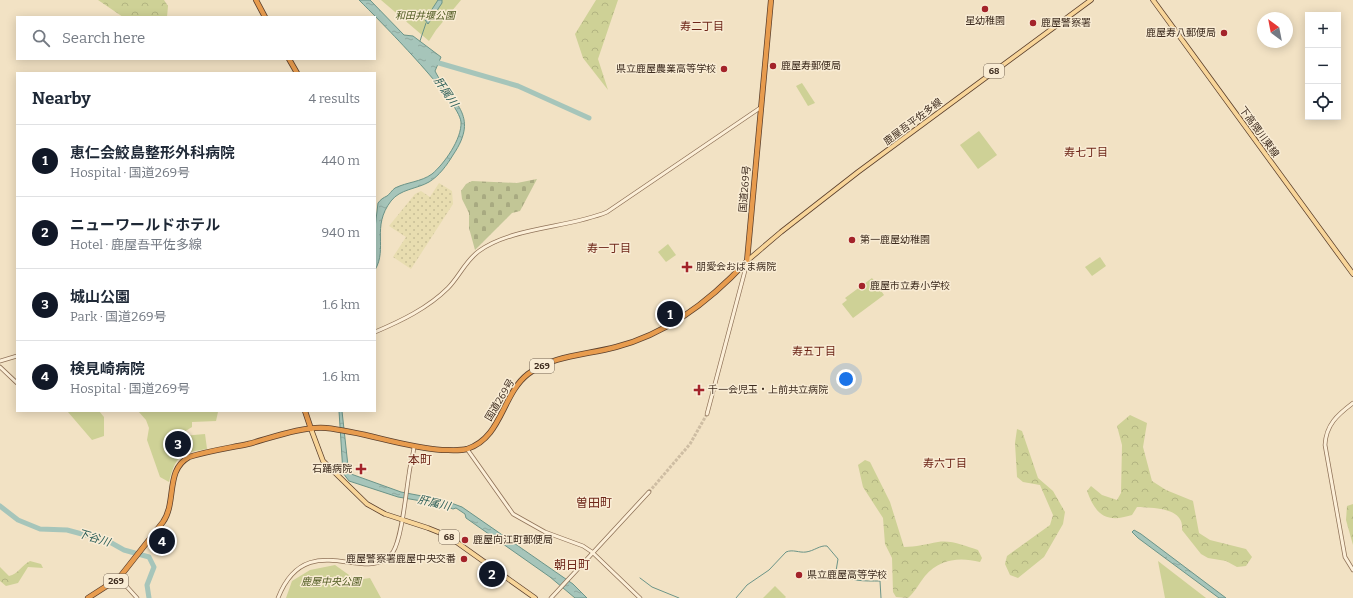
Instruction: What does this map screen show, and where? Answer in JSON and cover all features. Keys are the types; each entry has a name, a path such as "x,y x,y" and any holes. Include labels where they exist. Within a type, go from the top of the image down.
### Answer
{"highway":[{"path":"256,0 264,16"},
{"name":"国道269号","path":"467,449 484,438 494,428 514,390 528,374 551,362 618,347 656,332 704,302 747,261 771,0"},
{"path":"290,60 296,72"},
{"path":"305,412 311,428"},
{"name":"269","path":"88,598 119,578 139,554 169,513 175,473 183,461 196,455 311,428 348,432 414,447 451,450 467,449"}],"main road":[{"name":"鹿屋吾平佐多線","path":"747,261 781,232 847,181 1091,0"},
{"name":"下高隈川東線","path":"1153,0 1353,274"},
{"name":"68","path":"311,428 323,461 374,508 448,536 535,598"}],"street":[{"path":"376,332 424,308 448,288 479,250 513,235 592,218 607,212 760,108"},
{"path":"708,414 747,261"},
{"path":"734,274 743,279"},
{"path":"0,361 16,356"},
{"path":"0,367 16,382"},
{"path":"1353,403 1338,414 1331,422 1325,436 1325,445 1345,557 1353,570"},
{"path":"278,598 289,575 303,565 314,561 324,559 374,564 386,559 395,548 402,519 414,447"},
{"path":"467,449 513,514 545,532 583,546 592,552 640,598"},
{"path":"552,598 592,552 649,492"},
{"path":"119,578 137,598"}],"shaded area":[{"path":"439,183 452,191 453,204 411,269 393,257 406,237 389,226 415,194 421,191 430,197"}],"green space":[{"path":"98,0 164,0 168,6 167,16 122,16"},
{"name":"和田井堰公園","path":"381,0 461,0 436,30 429,41"},
{"path":"596,0 618,0 598,59 608,90 583,58 575,34"},
{"path":"802,83 815,103 808,106 796,86"},
{"path":"979,131 997,155 978,169 960,145"},
{"path":"537,179 520,211 512,213 475,250 469,228 469,213 462,199 461,191 466,184 472,181 517,183"},
{"path":"668,244 676,255 666,262 658,252"},
{"path":"1100,257 1106,266 1092,276 1085,267"},
{"path":"872,278 884,295 853,318 842,304 847,300 845,298"},
{"path":"68,412 100,412 104,417 104,436 92,440"},
{"path":"139,412 218,412 216,421 192,422 192,427 181,434 182,436 205,434 207,449 191,452 181,457 174,466 169,482 160,477 147,440 149,428 146,420"},
{"path":"1130,415 1147,423 1143,447 1152,481 1166,490 1193,501 1199,533 1210,540 1246,549 1252,557 1246,566 1237,567 1226,561 1208,558 1201,554 1182,530 1182,522 1173,513 1166,510 1137,507 1132,515 1109,518 1099,512 1094,506 1087,491 1091,486 1102,495 1117,500 1121,493 1122,445 1117,426"},
{"path":"1017,429 1022,431 1038,478 1053,491 1065,512 1063,524 1044,557 1018,578 1010,575 1005,564 1007,556 1050,525 1053,515 1040,485 1023,482 1017,477 1015,443"},
{"path":"865,460 870,462 890,502 904,547 938,542 953,543 978,550 982,558 980,562 972,560 957,560 943,563 931,570 925,576 908,598 896,597 893,592 892,558 885,544 883,518 863,487 858,465"},
{"path":"1353,504 1353,545 1346,520 1347,506"},
{"path":"30,561 41,564 43,568 28,567 18,583 6,586 0,581 0,567 9,576"},
{"path":"1158,561 1206,598 1165,598"},
{"name":"鹿屋中央公園","path":"335,565 356,580 370,578 381,598 286,598 292,581 310,570"},
{"path":"775,586 786,597 763,598"}],"water":[{"name":"肝属川","path":"359,0 370,0 404,35 413,36 441,57 435,71 455,101 464,119 464,129 461,141 451,159 436,177 429,182 399,194 391,201 385,211 381,228 379,262 376,268 376,220 378,203 395,188 428,177 437,170 447,158 459,136 461,122 457,111 447,96 399,41"},
{"path":"438,0 442,0 442,3 428,24 425,20"},
{"name":"肝属川","path":"339,412 342,412 348,466 351,474 401,492 443,500 462,507 573,584 587,598 575,598 550,577 466,518 465,514 456,508 453,509 439,504 398,497 349,481 343,473"},
{"path":"1134,530 1226,598 1219,598 1138,538 1132,532"}],"waterway":[{"path":"420,41 426,23"},
{"path":"432,61 518,86 589,118"},
{"name":"下谷川","path":"0,506 18,520 40,529 67,530 108,541 124,550 149,557 154,567 147,585 149,598"},
{"path":"736,598 747,585 769,570 786,552 806,552 824,546 827,546 838,559 836,571 840,575 856,580 880,581 881,598"},
{"path":"640,578 652,587 679,598"}],"tunnel":[{"path":"649,492 690,444 707,414"}],"place":[{"name":"星幼稚園","path":"985,9"},
{"name":"鹿屋警察署","path":"1033,23"},
{"name":"鹿屋寿八郵便局","path":"1224,33"},
{"name":"鹿屋寿郵便局","path":"773,66"},
{"name":"県立鹿屋農業高等学校","path":"724,69"},
{"name":"第一鹿屋幼稚園","path":"852,240"},
{"name":"朋愛会おばま病院","path":"687,267"},
{"name":"鹿屋市立寿小学校","path":"862,286"},
{"name":"恵仁会鮫島整形外科病院","path":"670,314"},
{"name":"千一会児玉・上前共立病院","path":"699,390"},
{"name":"城山公園","path":"178,444"},
{"name":"石踊病院","path":"361,469"},
{"name":"鹿屋向江町郵便局","path":"465,540"},
{"name":"検見崎病院","path":"162,541"},
{"name":"鹿屋警察署鹿屋中央交番","path":"464,559"},
{"name":"ニューワールドホテル","path":"492,574"},
{"name":"県立鹿屋高等学校","path":"799,575"}],"district":[{"name":"寿二丁目","path":"702,26"},
{"name":"寿七丁目","path":"1086,152"},
{"name":"寿一丁目","path":"609,248"},
{"name":"寿五丁目","path":"814,351"},
{"name":"本町","path":"420,460"},
{"name":"寿六丁目","path":"945,463"},
{"name":"曽田町","path":"594,503"},
{"name":"朝日町","path":"572,565"}]}
